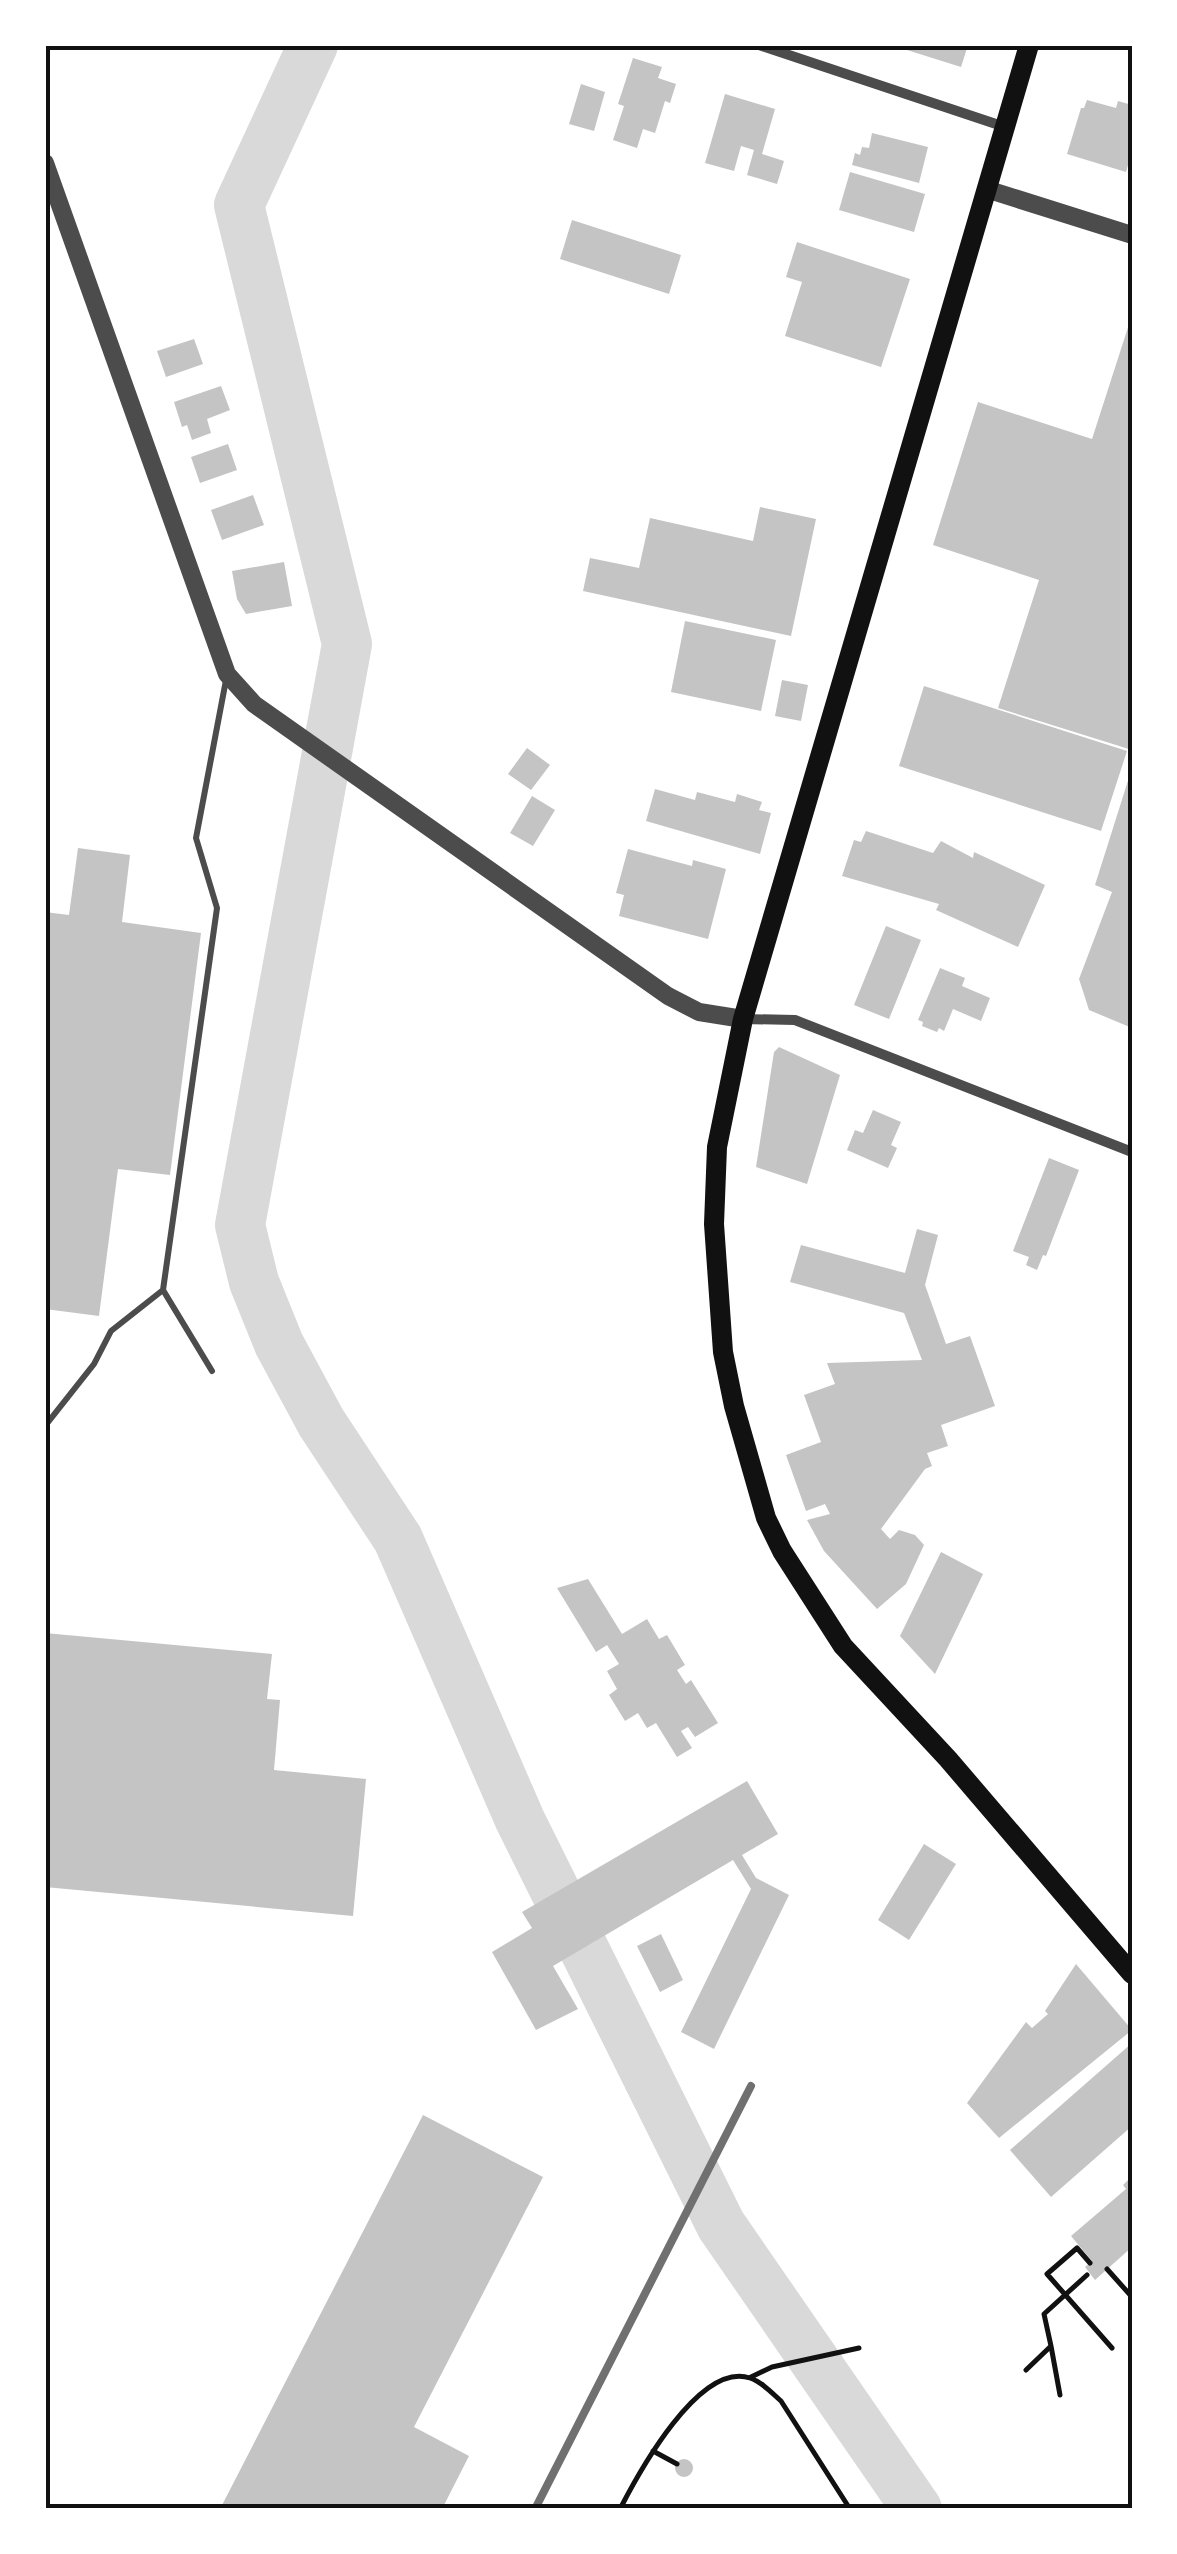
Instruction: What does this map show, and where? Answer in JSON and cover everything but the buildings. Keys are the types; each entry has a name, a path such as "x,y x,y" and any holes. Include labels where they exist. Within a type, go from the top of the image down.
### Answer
{"main road":[{"path":"1028,45 743,1019 717,1147 714,1224 724,1352 734,1406 766,1518 790,1565 842,1646 960,1773 1132,1974"}],"street":[{"path":"759,45 1006,127"},
{"path":"45,162 227,674 254,704 668,996 699,1012 743,1019 795,1020 1132,1152"},
{"path":"986,190 1132,234"}],"lane":[{"path":"212,1371 163,1290 217,908 196,838 227,674"},
{"path":"45,1426 94,1364 112,1331 163,1290"}],"path":[{"path":"1090,2263 1077,2248 1047,2274 1112,2348"},
{"path":"1107,2269 1132,2297"},
{"path":"1060,2395 1044,2314 1087,2276"},
{"path":"1026,2370 1051,2346"},
{"path":"620,2509 675,2420 722,2380 750,2378 772,2367 859,2348"},
{"path":"750,2378 780,2401 850,2509"},
{"path":"653,2452 677,2464"}],"waterway":[{"path":"313,45 239,205 347,644 240,1225 254,1282 279,1344 321,1422 398,1539 520,1820 721,2225 917,2509"}],"railway":[{"path":"535,2509 751,2086"}]}
